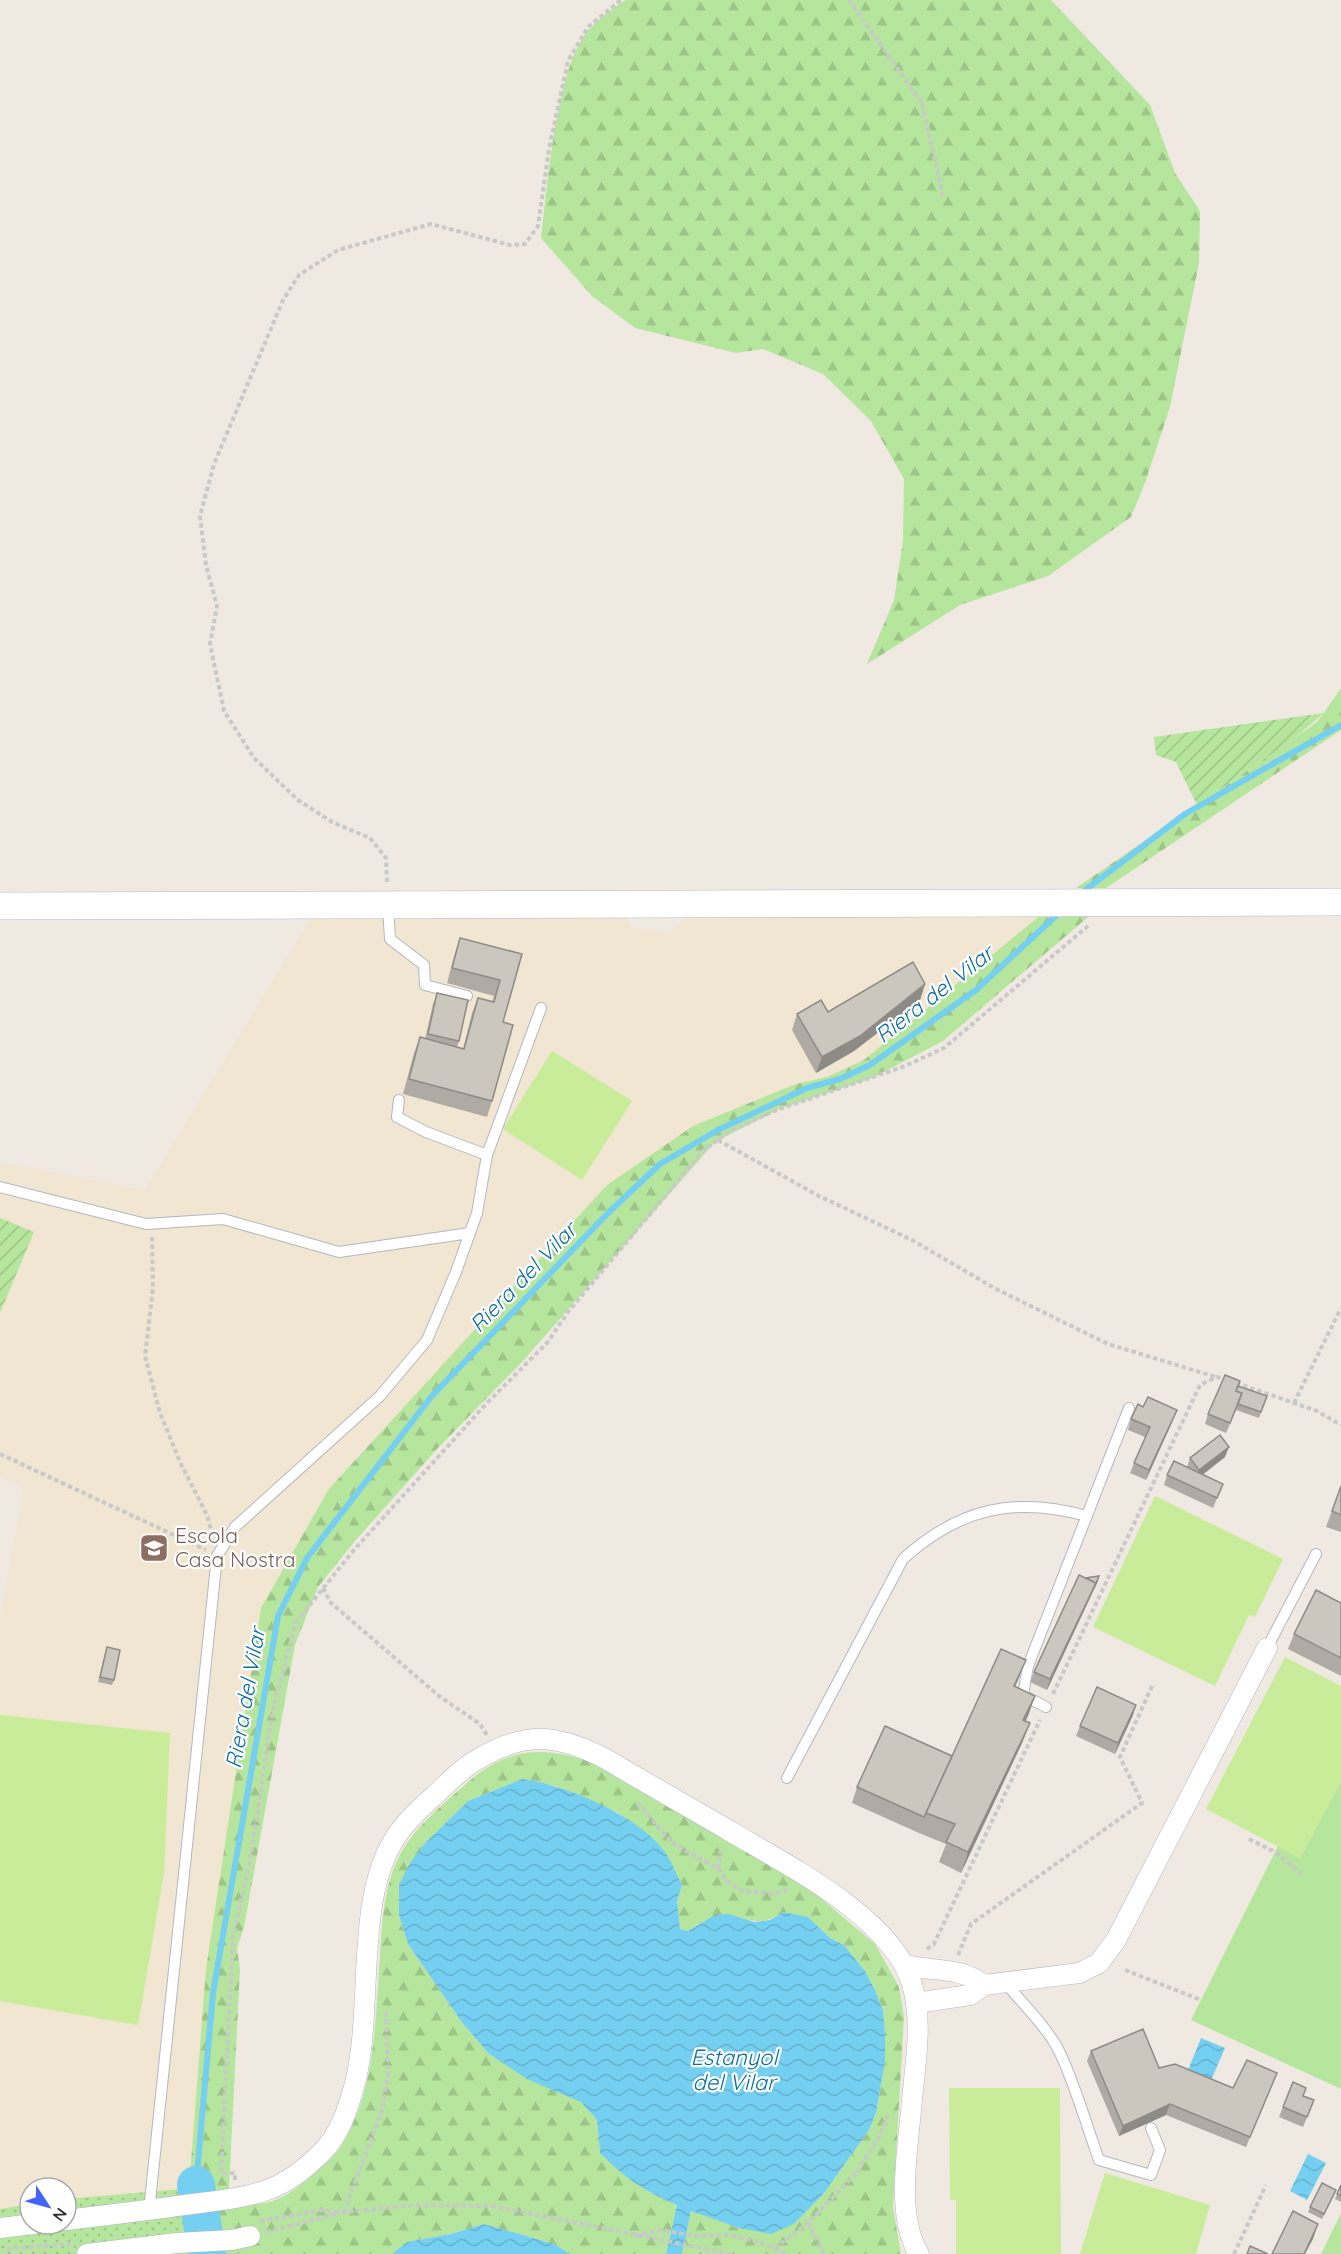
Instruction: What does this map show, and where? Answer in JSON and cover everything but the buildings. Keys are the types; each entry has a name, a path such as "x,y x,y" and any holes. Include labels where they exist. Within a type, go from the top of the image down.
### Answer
{"main road":[{"path":"0,906 1341,902"}],"street":[{"path":"916,2003 969,1995 984,1985 1079,1973 1099,1963 1116,1940 1267,1648"},
{"path":"78,2219 149,2211 266,2190 283,2183 322,2152 342,2124 359,2068 366,2014 372,1905 376,1880 392,1843 412,1816 467,1765 494,1748 523,1739 551,1738 583,1747 598,1755 804,1874 880,1933 904,1965 916,2003 918,2029 905,2176 907,2220 919,2254"},
{"path":"904,1965 929,1971 957,1970 970,1975 984,1985"},
{"path":"0,2228 18,2226"},
{"path":"87,2254 236,2236"}],"lane":[{"path":"388,906 390,939 424,965 425,984 467,996"},
{"path":"149,2211 218,1556 235,1527 380,1396 427,1340 477,1213 488,1155 541,1008"},
{"path":"399,1100 397,1117 426,1132 488,1155"},
{"path":"0,1188 152,1224 223,1219 339,1252 470,1233"},
{"path":"1046,1707 1023,1695 1028,1666 1129,1408"},
{"path":"787,1778 903,1559 922,1542 950,1524 973,1515 1018,1506 1053,1507 1087,1516"},
{"path":"1267,1648 1316,1554"},
{"path":"1004,1982 1024,2006 1039,2019 1058,2049 1099,2160 1151,2175 1160,2150 1150,2128"}],"path":[{"path":"388,906 386,858 370,838 332,822 297,800 254,758 224,711 210,644 217,606 206,565 200,516 214,464 283,300 298,275 338,250 430,224 510,244 525,244 538,226 549,149 568,61 588,27 621,0"},
{"path":"849,0 922,103 943,196"},
{"path":"233,2197 235,2173 221,2173 233,1937 239,1921 273,1710 296,1622 323,1588 486,1404 547,1343 568,1312 703,1151 718,1140 774,1111 905,1066 944,1048 1098,918 1102,904"},
{"path":"718,1140 819,1196 912,1240 996,1289 1108,1344 1294,1403 1317,1411 1341,1425"},
{"path":"152,1224 153,1288 145,1356 160,1413 180,1462 207,1515 218,1556"},
{"path":"1294,1403 1341,1308"},
{"path":"904,1965 934,1944 1200,1385 1217,1377"},
{"path":"0,1454 218,1556"},
{"path":"323,1588 331,1603 397,1661 440,1696 480,1724 494,1748"},
{"path":"956,1959 971,1924 1142,1803 1120,1757 1153,1684"},
{"path":"637,1801 671,1842 718,1869 727,1881 742,1891 773,1894 795,1888"},
{"path":"1249,1839 1275,1852 1301,1874"},
{"path":"1125,1970 1201,2000"},
{"path":"344,2212 382,2109 388,2073 386,2004"},
{"path":"774,2248 808,2223 856,2173 879,2137 891,2108"},
{"path":"1234,2254 1266,2185"},
{"path":"236,2236 344,2212 418,2205 493,2206 731,2254"},
{"path":"236,2236 323,2210 344,2212"},
{"path":"808,2223 824,2254"},
{"path":"632,2235 662,2230 695,2236 730,2235 774,2248 786,2254"}],"shaded area":[{"name":"Escola Casa Nostra","path":"1042,914 865,1060 827,1077 796,1084 693,1126 329,1489 206,1969 189,2188 78,2198 78,2176 18,2176 18,2206 0,2209 0,1618 24,1488 0,1477 0,1162 145,1190 311,918 625,917 632,929 669,932 686,917"}],"green space":[{"path":"626,0 1051,0 1150,105 1175,173 1200,211 1199,263 1170,407 1131,517 1048,576 960,605 867,664 894,600 903,541 904,479 871,421 823,374 763,349 736,353 635,328 592,296 541,238 559,104 574,55 584,36 593,26"},
{"path":"1341,688 1341,730 1106,888 1076,888 1318,721"},
{"path":"1324,713 1295,738 1197,805 1176,762 1156,755 1154,737"},
{"path":"1095,911 943,1041 872,1078 779,1109 715,1142 522,1362 437,1449 355,1541 318,1587 295,1645 244,1927 237,1948 240,1969 228,2208 273,2201 294,2190 337,2152 354,2122 368,2077 372,2053 385,1903 391,1876 408,1841 432,1814 468,1782 497,1762 512,1756 541,1752 556,1753 590,1762 811,1890 875,1944 899,1987 904,2017 893,2207 901,2254 682,2254 691,2211 739,2228 794,2224 825,2192 869,2130 876,2113 885,2062 883,2009 865,1971 844,1945 830,1938 808,1917 784,1912 758,1921 720,1915 688,1931 680,1929 677,1901 682,1885 647,1836 617,1812 556,1786 522,1779 468,1801 425,1843 399,1915 408,1944 461,2021 488,2053 581,2102 597,2120 600,2153 636,2183 677,2205 666,2254 570,2254 554,2244 484,2224 451,2234 407,2242 392,2254 200,2254 205,2187 189,2188 206,1969 261,1608 329,1489 607,1185 693,1126 796,1084 827,1077 864,1060 1042,914"},
{"path":"552,1051 632,1101 582,1180 503,1129"},
{"path":"0,1218 34,1232 0,1313"},
{"path":"1155,1496 1283,1559 1255,1617 1249,1615 1215,1686 1093,1627"},
{"path":"1285,1657 1341,1686 1341,1781 1300,1858 1206,1809"},
{"path":"0,1715 170,1733 164,1873 138,2025 0,2001"},
{"path":"1341,1781 1341,2089 1191,2020 1278,1846 1300,1858"},
{"path":"949,2088 1060,2088 1061,2254 956,2254 956,2200 950,2200"},
{"path":"1105,2173 1210,2205 1196,2254 1080,2254"},
{"path":"205,2187 200,2254 0,2254 0,2209 18,2206 18,2236 78,2236 78,2198"},
{"path":"1341,2213 1341,2254 1321,2254"}],"water":[{"name":"Estanyol del Vilar","path":"522,1779 559,1787 600,1804 620,1814 653,1839 665,1852 682,1885 677,1901 680,1929 688,1931 715,1915 729,1914 755,1922 770,1920 784,1912 808,1917 830,1938 844,1945 865,1971 883,2010 885,2034 885,2062 876,2113 869,2130 825,2192 794,2224 771,2234 739,2228 691,2211 682,2254 666,2254 677,2205 636,2183 600,2153 597,2120 581,2102 527,2079 488,2053 461,2021 408,1944 399,1915 399,1885 410,1863 425,1843 468,1801"},
{"path":"1201,2038 1225,2048 1209,2085 1186,2075"},
{"path":"1308,2154 1326,2163 1307,2200 1290,2191"},
{"path":"484,2224 554,2244 570,2254 392,2254 407,2242 451,2234"}],"waterway":[{"name":"Riera del Vilar","path":"1080,894 1185,814 1341,725"},
{"name":"Riera del Vilar","path":"196,2185 213,1993 278,1616 307,1558 431,1397 608,1213 660,1164 718,1130 807,1088 840,1079 870,1065 976,990 1061,911"},
{"path":"196,2185 207,2254"}],"place":[{"name":"Escola Casa Nostra","path":"154,1548"}]}
